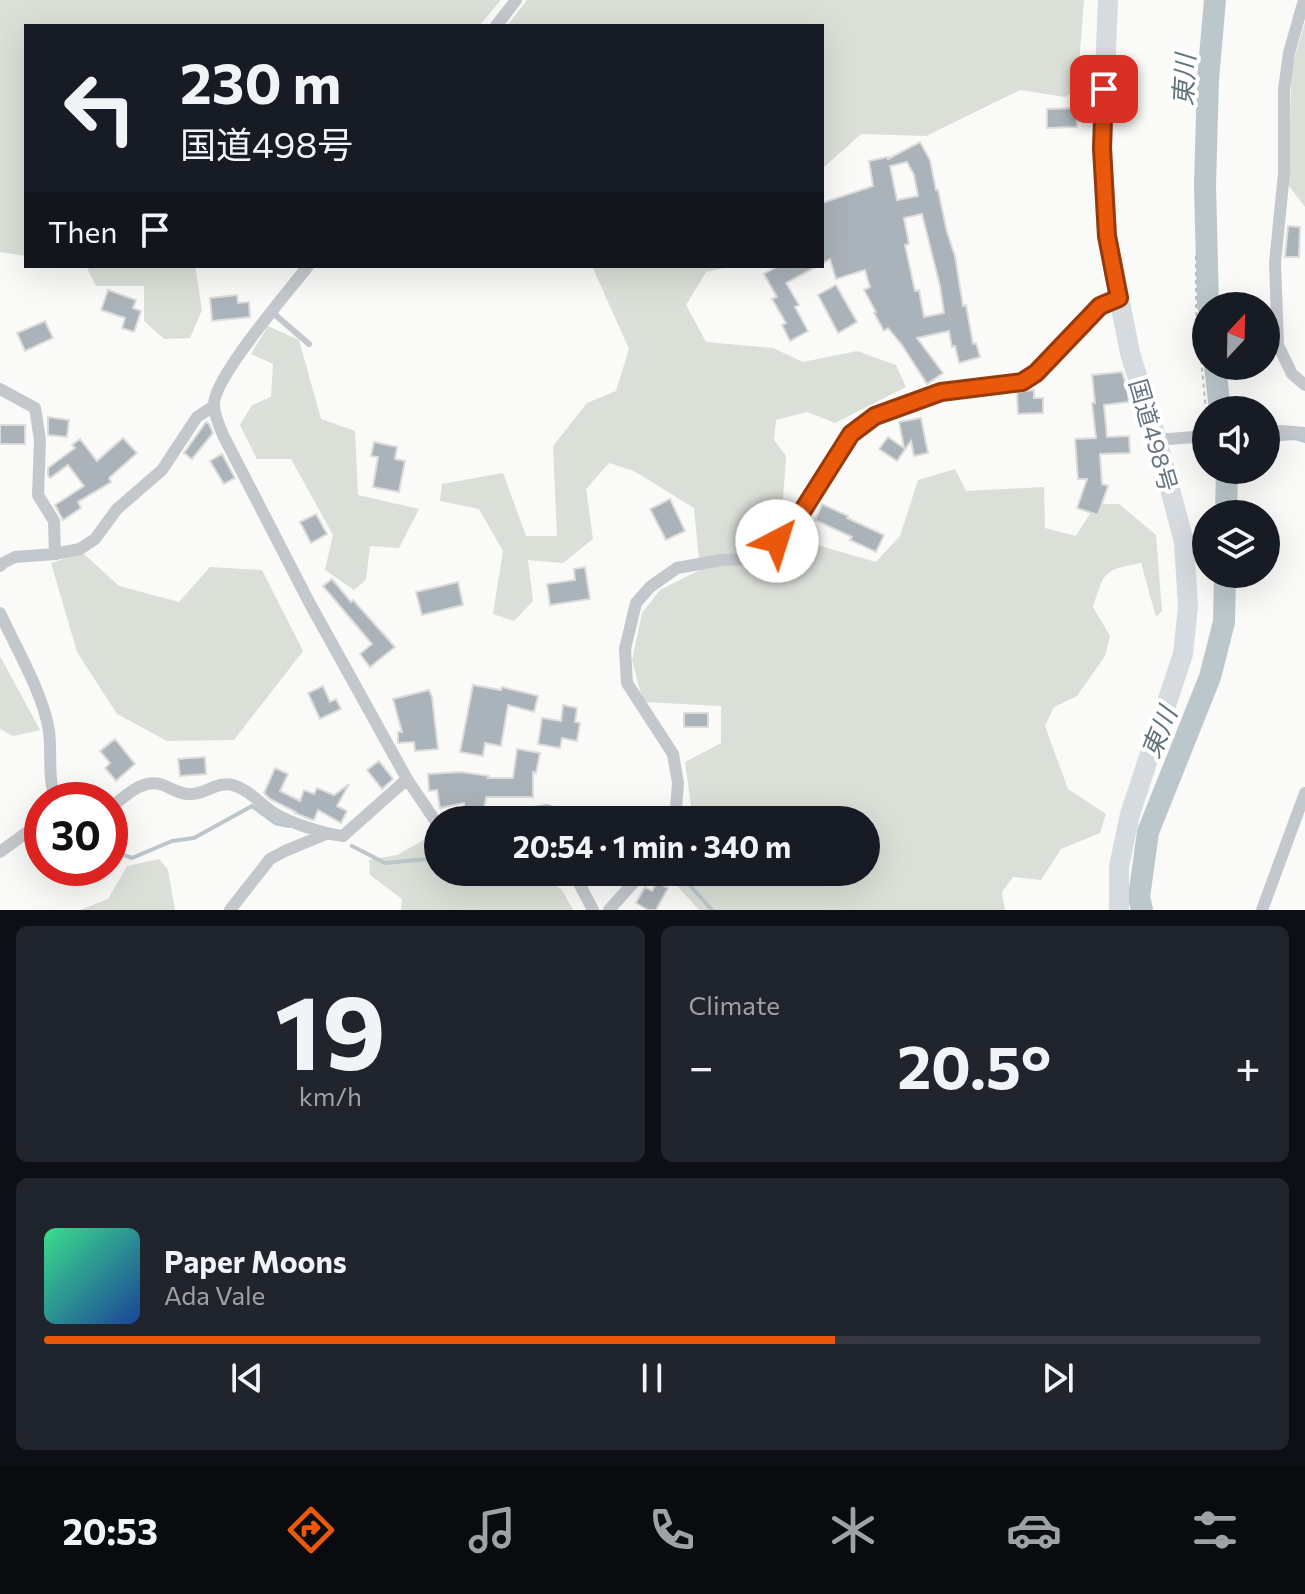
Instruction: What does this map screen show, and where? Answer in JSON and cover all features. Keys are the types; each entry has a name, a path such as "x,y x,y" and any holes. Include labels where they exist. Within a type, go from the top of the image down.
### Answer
{"highway":[{"name":"国道498号","path":"1108,0 1102,148 1107,236 1130,353 1184,542 1188,607 1183,654 1130,814 1119,867 1119,910"}],"street":[{"path":"498,24 516,0"},
{"path":"1304,0 1289,53 1284,89 1284,173 1275,263 1278,345 1292,374 1305,385"},
{"path":"306,268 233,362 216,393 214,406 223,435 309,602 407,779 425,806"},
{"path":"676,806 678,783 673,754 627,683 625,649 636,603 650,587 677,568 721,560 749,559 764,553 791,529 851,434 875,416 941,392 1022,382 1036,373 1100,306 1119,298"},
{"path":"0,389 35,408 40,440 38,495 54,521 55,554"},
{"path":"0,566 15,557 80,549 95,539 117,509 162,470 197,417 214,406"},
{"path":"1280,431 1305,433"},
{"path":"1157,440 1192,437"},
{"path":"0,613 42,707 48,729 51,782"},
{"path":"128,795 151,782 178,793 193,794 219,784 233,785 251,794 275,813 326,834 343,836 407,779"},
{"path":"1262,910 1305,793"},
{"path":"0,852 24,834"},
{"path":"230,910 270,859 326,834"},
{"path":"581,886 593,910"},
{"path":"609,910 630,886"}],"lane":[{"path":"272,312 309,344"}],"path":[{"path":"1196,256 1196,309 1205,396"}],"shaded area":[{"path":"0,0 501,0 481,24 24,24 24,256 0,252"},
{"path":"527,0 1084,0 1077,89 1065,97 1020,90 926,136 861,134 824,167 824,24 509,24"},
{"path":"1305,22 1305,207 1289,186 1291,70"},
{"path":"87,268 195,268 202,310 190,338 164,339 144,321 144,286 96,286"},
{"path":"593,268 724,268 706,272 686,305 706,342 773,348 803,362 857,351 896,365 906,387 835,423 807,412 776,420 774,440 786,456 782,516 803,541 876,562 900,536 918,480 955,469 966,491 1044,487 1045,528 1076,536 1096,504 1119,504 1156,535 1162,611 1156,617 1141,563 1107,574 1093,607 1110,636 1105,656 1077,696 1054,707 1045,726 1068,789 1106,814 1100,833 1061,849 1041,880 1013,877 1002,892 1005,910 699,910 677,886 880,886 880,806 691,806 685,762 721,743 721,706 643,702 632,660 642,613 660,590 700,570 694,508 634,471 609,463 586,489 593,539 563,563 528,560 533,601 514,621 493,614 503,551 479,509 440,501 442,484 503,473 526,536 557,536 553,446 587,403 616,391 629,349"},
{"path":"268,326 299,340 321,419 355,431 358,495 419,509 399,548 370,546 366,580 354,590 325,570 333,535 291,459 257,459 240,425 252,405 271,397 273,364 251,354"},
{"path":"83,553 119,586 179,602 210,567 262,570 303,651 234,740 167,741 117,714 77,652 51,563"},
{"path":"0,656 40,730 13,736 0,729"},
{"path":"424,840 424,886 556,886 562,890 573,910 401,910 402,899 370,875 369,860 397,855"},
{"path":"159,859 168,870 175,910 80,910 108,899 115,886 128,886 128,866"}],"building":[{"path":"1076,108 1077,127 1047,128 1047,109"},
{"path":"920,142 930,160 955,256 963,306 966,305 973,344 976,343 980,357 959,363 949,331 917,338 943,373 927,384 902,345 888,328 884,331 874,313 864,290 870,287 865,270 836,279 830,259 824,263 824,202 873,186 869,161 888,157","holes":["907,162 914,175 918,196 897,200 890,166","922,214 944,313 924,317 905,245 909,244 904,218"]},
{"path":"1288,226 1300,227 1299,257 1285,257"},
{"path":"774,268 814,268 786,283 799,305 795,307 808,331 790,341 782,325 786,323 772,299 777,297 764,274"},
{"path":"836,285 857,322 838,333 818,295"},
{"path":"108,290 136,300 133,308 141,311 134,332 122,328 125,318 101,310"},
{"path":"237,295 238,303 249,302 250,317 212,321 210,298"},
{"path":"45,321 53,338 25,351 17,333"},
{"path":"1122,372 1129,402 1104,405 1107,437 1129,436 1130,453 1100,454 1102,484 1108,486 1098,515 1077,508 1087,479 1078,479 1075,439 1096,438 1092,375"},
{"path":"1034,390 1034,398 1043,398 1043,413 1018,414 1017,392"},
{"path":"48,417 69,420 67,437 48,435"},
{"path":"921,418 928,453 914,456 911,441 897,461 879,449 888,437 904,448 899,422"},
{"path":"206,422 213,433 192,459 184,453"},
{"path":"0,425 25,425 25,444 0,444"},
{"path":"123,438 137,453 109,478 111,482 78,502 81,508 63,520 55,505 84,486 68,465 50,478 48,468 75,448 72,445 80,439 97,461"},
{"path":"374,442 397,447 395,459 405,461 399,492 373,487 378,457 371,456"},
{"path":"222,454 235,478 224,484 210,461"},
{"path":"670,499 685,531 666,540 650,509"},
{"path":"822,504 884,535 876,552 815,520"},
{"path":"316,514 327,534 311,543 300,522"},
{"path":"585,567 590,599 550,605 547,584 575,580 574,569"},
{"path":"332,579 395,647 370,667 360,654 372,644 323,586"},
{"path":"458,582 463,605 422,615 416,592"},
{"path":"473,685 501,690 502,687 538,696 534,712 508,705 501,746 485,743 483,756 460,752"},
{"path":"323,686 330,702 336,699 341,709 320,719 308,693"},
{"path":"429,690 438,749 415,751 414,742 398,743 398,732 402,732 393,699"},
{"path":"563,705 577,708 575,722 580,723 577,741 562,738 560,748 538,744 542,718 561,721"},
{"path":"684,713 708,713 708,727 684,727"},
{"path":"115,739 135,764 116,781 105,768 110,763 100,751"},
{"path":"517,749 540,753 536,773 533,772 533,797 486,797 485,806 464,806 464,803 440,806 437,790 429,791 428,774 461,772 488,778 513,778"},
{"path":"205,757 206,774 180,776 178,759"},
{"path":"379,761 393,779 382,789 367,770"},
{"path":"275,768 288,774 280,791 300,801 304,790 314,794 317,788 334,795 349,784 337,806 347,811 341,823 318,810 314,820 310,819 270,799 264,793"},
{"path":"655,886 668,888 656,910 648,910 636,903 645,887 652,891"}],"waterway":[{"name":"東川","path":"1208,292 1205,185 1208,79 1215,0"},
{"name":"東川","path":"1217,380 1218,396"},
{"path":"1280,439 1305,441"},
{"name":"東川","path":"1226,500 1227,484"},
{"name":"東川","path":"1142,910 1139,897 1148,832 1210,677 1224,622 1225,588"},
{"path":"128,857 132,858 172,841 194,838 252,806 275,823 289,826"},
{"path":"352,846 385,863 424,859"},
{"path":"691,886 712,910"}],"route":[{"path":"777,541 791,529 851,434 875,416 941,392 1022,382 1036,373 1100,306 1119,298 1107,236 1102,148 1104,89"}]}
